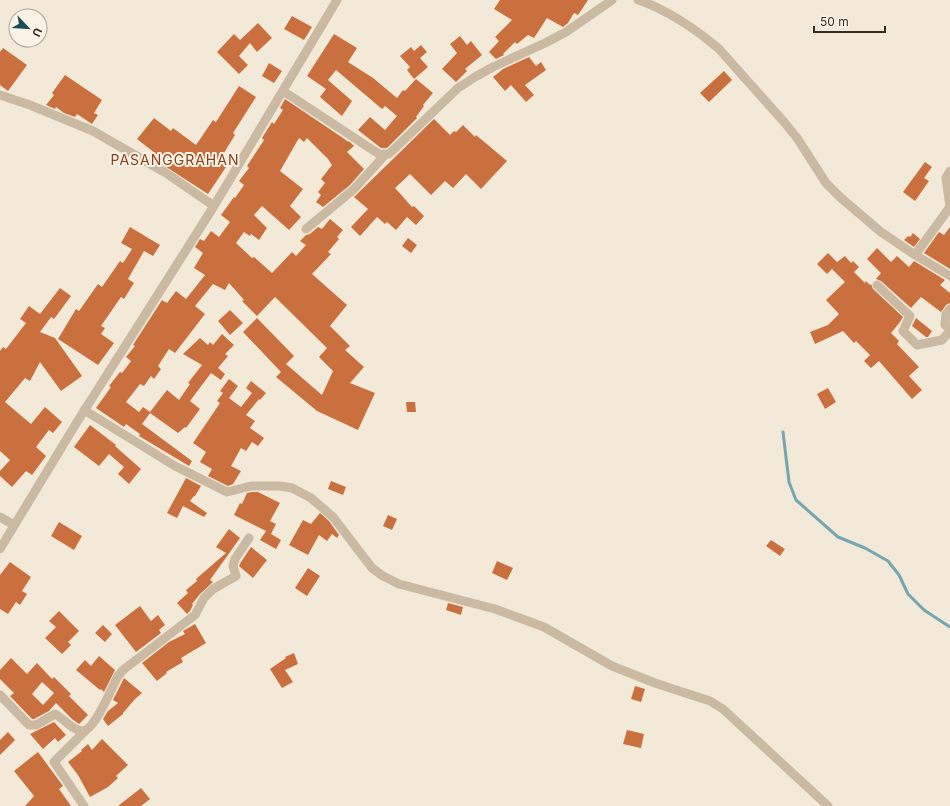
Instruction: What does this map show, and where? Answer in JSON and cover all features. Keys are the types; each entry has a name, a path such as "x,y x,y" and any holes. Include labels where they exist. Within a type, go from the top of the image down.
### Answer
{"street":[{"path":"0,549 84,410 214,206 337,0"},
{"path":"283,91 358,141 380,154 385,155 392,153 458,88 474,77 566,32 612,0"},
{"path":"638,0 664,12 707,39 719,49 785,123 797,138 826,183 840,198 881,232 950,276"},
{"path":"0,95 30,105 93,131 166,173 214,206"},
{"path":"306,229 354,189 385,155"},
{"path":"915,255 950,207 946,178 950,171"},
{"path":"877,285 910,316 903,331 917,345 942,340 950,330 945,325 946,314 950,309"},
{"path":"84,410 175,466 227,492 251,486 280,486 292,488 311,498 333,517 372,568 383,576 399,584 495,609 544,627 612,666 655,683 710,701 723,709 828,806"},
{"path":"0,517 14,525"},
{"path":"84,806 54,762 95,720 118,676 123,670 195,615 204,598 213,589 236,576 233,566 235,559 249,538"},
{"path":"0,695 29,724 36,725 55,714 74,728 81,731 86,730"}],"building":[{"path":"500,0 588,0 578,15 574,13 568,23 563,27 547,18 534,38 528,35 517,44 515,42 503,54 504,55 496,59 489,52 499,41 495,37 512,20 494,9"},
{"path":"292,16 312,27 304,40 284,29"},
{"path":"258,23 272,38 257,52 250,43 239,56 248,65 239,74 217,52 234,34 240,40"},
{"path":"334,34 357,48 348,62 373,78 397,98 403,90 405,91 416,79 433,93 423,105 424,106 416,117 417,118 387,148 381,148 358,130 370,117 385,130 397,116 385,106 382,109 336,70 328,80 352,101 342,116 320,97 326,89 307,76"},
{"path":"460,36 467,45 471,41 482,55 465,69 467,71 456,82 442,69 457,53 450,44"},
{"path":"421,45 427,52 420,58 428,67 414,79 407,70 410,67 400,56 411,47 414,51"},
{"path":"3,48 27,65 8,91 0,85 0,52"},
{"path":"529,57 536,66 541,62 546,70 525,85 534,95 526,102 511,85 505,91 493,77 503,69"},
{"path":"269,63 282,71 274,83 262,76"},
{"path":"724,71 732,80 709,102 700,93"},
{"path":"65,75 102,100 94,113 98,115 92,124 77,114 75,117 64,113 56,107 55,109 46,105 54,95 52,93"},
{"path":"239,86 256,97 233,133 235,135 222,156 230,161 208,194 157,161 160,157 137,139 154,118 171,131 173,128 196,145 213,120 216,122"},
{"path":"285,99 350,142 354,146 347,152 364,169 350,185 323,207 316,202 321,195 318,192 325,183 321,179 332,165 307,138 304,142 299,138 280,171 303,189 290,206 301,217 289,230 262,206 254,215 267,228 259,240 251,234 250,236 244,232 236,243 252,258 254,257 272,273 292,252 296,256 306,245 300,241 306,235 310,234 318,227 322,229 330,219 343,230 337,237 339,239 328,252 331,254 312,274 347,305 330,326 350,346 345,350 364,367 350,383 375,393 358,430 317,411 276,377 281,372 243,332 257,318 294,356 286,364 322,395 333,371 319,357 327,348 275,297 257,316 242,301 244,300 229,283 225,290 213,284 195,306 205,314 175,353 169,349 158,366 161,369 154,379 151,376 144,386 140,384 126,402 139,412 143,407 150,412 167,390 179,400 190,384 188,383 202,365 183,354 200,338 208,345 210,342 213,345 222,334 234,345 225,354 228,356 218,368 225,374 221,380 211,373 190,401 200,409 186,428 185,427 178,433 150,413 142,424 192,461 189,466 139,436 140,434 126,424 124,427 96,408 111,387 109,386 131,361 126,357 135,346 133,345 162,300 167,303 176,291 186,299 205,275 194,268 203,253 195,247 200,239 204,241 211,231 219,237 230,222 221,215 244,185 239,181 249,168 247,166 264,140 262,138 272,122 274,124 283,110 280,108"},
{"path":"434,119 450,135 454,131 456,132 463,125 475,137 476,135 507,161 481,189 466,174 453,188 445,181 431,195 410,174 395,188 412,207 414,206 424,216 416,225 407,217 396,230 387,222 385,224 377,217 360,236 351,227 368,209 354,197"},
{"path":"925,162 932,167 924,178 929,181 915,201 903,192"},
{"path":"130,227 160,245 153,256 144,251 128,279 134,283 124,299 121,297 101,326 105,328 101,334 114,343 98,365 58,339 76,309 79,311 98,284 102,287 120,261 123,263 132,249 121,243"},
{"path":"950,227 950,269 924,253 939,232 944,235"},
{"path":"913,233 920,239 914,247 904,240 908,236 910,237"},
{"path":"408,238 417,245 411,253 402,246"},
{"path":"877,248 891,262 897,256 909,267 914,261 945,280 940,285 950,293 950,303 946,305 941,312 921,297 911,308 881,281 876,279 881,273 867,259"},
{"path":"828,253 837,262 845,256 851,263 853,261 859,267 854,272 865,283 866,281 870,285 871,284 873,289 903,317 891,333 899,341 897,344 919,367 909,376 922,390 912,399 879,361 871,368 864,361 870,355 856,341 854,343 843,331 815,344 810,332 828,325 839,314 826,300 845,282 832,269 827,274 817,264"},
{"path":"60,288 71,296 54,319 51,317 40,332 55,338 82,376 61,391 40,362 30,381 25,378 5,402 31,424 45,407 62,422 53,433 49,430 36,447 46,456 32,475 26,471 12,487 0,476 0,471 10,460 0,451 0,351 3,347 6,349 26,323 20,319 29,306 40,314"},
{"path":"230,310 243,323 230,335 218,321"},
{"path":"916,318 932,331 928,337 912,326"},
{"path":"229,379 238,386 229,398 241,407 252,393 246,388 251,381 266,393 246,415 255,421 250,428 264,438 258,446 252,442 246,451 241,448 231,466 241,471 233,484 228,486 208,476 212,469 200,462 206,452 193,443 220,403 217,401 223,393 220,391"},
{"path":"828,388 836,402 825,409 817,394"},
{"path":"406,402 415,402 416,412 407,412"},
{"path":"90,425 116,445 115,446 141,469 129,484 118,474 124,467 109,454 99,466 74,447"},
{"path":"186,478 201,486 190,501 207,513 204,517 183,506 177,518 167,513"},
{"path":"331,481 346,487 343,495 328,489"},
{"path":"258,492 280,503 270,521 276,524 271,534 281,540 276,549 260,540 266,531 234,515 240,503 242,504 247,493"},
{"path":"320,513 329,521 339,535 337,538 332,534 327,541 319,535 308,555 289,545 303,520 311,524"},
{"path":"388,515 397,519 392,530 383,526"},
{"path":"59,522 82,536 74,550 51,536"},
{"path":"229,529 240,538 210,580 213,582 200,594 192,604 193,605 190,611 187,614 177,603 188,593 186,590 197,581 196,579 226,553 216,547"},
{"path":"771,540 785,549 780,556 766,546"},
{"path":"251,547 267,560 253,578 239,566"},
{"path":"497,561 513,568 507,580 492,573"},
{"path":"10,562 31,577 22,591 27,594 20,605 16,602 8,614 0,609 0,575"},
{"path":"308,568 320,576 307,596 295,588"},
{"path":"448,603 463,607 461,615 446,610"},
{"path":"140,606 151,621 158,615 165,625 159,630 161,633 136,652 115,625"},
{"path":"59,611 79,631 68,642 71,645 62,654 45,638 56,627 49,621"},
{"path":"195,624 206,643 181,658 183,662 166,672 167,673 157,681 142,663 169,642 185,634 183,631"},
{"path":"103,625 112,634 105,642 95,633"},
{"path":"294,653 298,664 285,670 293,682 282,688 270,669 286,658 285,657"},
{"path":"99,656 115,670 104,692 76,670 85,660 91,666"},
{"path":"11,658 27,674 37,663 52,679 54,677 71,694 69,696 88,715 79,724 56,703 49,711 32,719 10,696 14,693 0,679 0,670","holes":["42,682 54,693 43,705 32,694"]},
{"path":"124,678 142,693 123,714 108,726 103,719 108,711 118,703 113,700"},
{"path":"635,686 645,689 641,702 631,699"},
{"path":"54,722 66,735 58,742 55,738 43,749 30,734"},
{"path":"627,730 644,734 641,748 623,744"},
{"path":"8,732 15,740 0,755 0,740"},
{"path":"102,739 128,765 116,776 118,778 108,787 90,797 78,775 68,762 88,744 92,750"},
{"path":"38,752 63,786 59,789 71,806 25,806 34,796 14,771"},
{"path":"141,788 150,799 141,806 118,806"}],"waterway":[{"path":"783,432 789,482 796,500 838,537 865,548 888,561 899,575 908,594 924,610 950,627"}],"district":[{"name":"PASANGGRAHAN","path":"175,159"}]}
